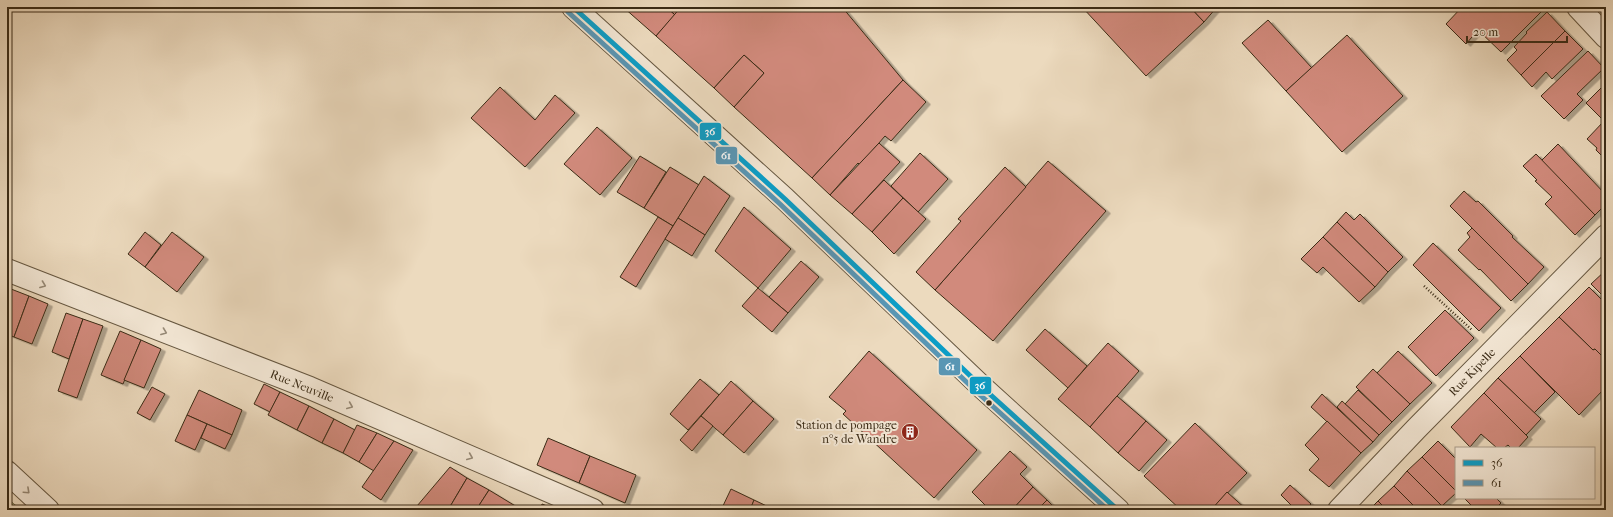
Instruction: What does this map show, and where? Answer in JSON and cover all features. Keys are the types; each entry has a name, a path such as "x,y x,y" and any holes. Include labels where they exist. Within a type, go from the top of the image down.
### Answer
{"street":[{"path":"573,7 785,199 984,388 1118,510"},
{"path":"1578,7 1606,37"},
{"name":"Rue Kipelle","path":"1339,510 1493,350 1606,236"},
{"name":"Rue Neuville","path":"7,270 310,388 593,510"},
{"path":"7,472 48,510"}],"path":[{"path":"1424,286 1493,350"}],"green space":[{"path":"7,498 21,510 7,510"}],"building":[{"path":"623,7 666,7 675,15 656,36"},
{"path":"667,7 681,7 675,15"},
{"path":"681,7 842,7 903,80 812,178 734,107 764,73 744,55 714,88 656,36"},
{"path":"1082,7 1190,7 1204,22 1146,76"},
{"path":"1190,7 1217,7 1204,22"},
{"path":"1462,7 1546,7 1501,52 1478,30 1466,44 1446,24"},
{"path":"1547,12 1565,31 1521,75 1507,60 1517,50 1514,47 1527,33 1526,32"},
{"path":"1268,20 1312,68 1286,91 1242,43"},
{"path":"1565,31 1583,49 1552,79 1546,72 1532,87 1521,75"},
{"path":"1347,35 1403,96 1342,152 1286,91"},
{"path":"1588,51 1604,68 1577,94 1583,100 1564,119 1541,96"},
{"path":"744,55 764,73 734,107 714,88"},
{"path":"903,80 926,102 891,141 885,136 860,165 858,163 830,195 812,178"},
{"path":"1606,83 1606,123 1586,103"},
{"path":"500,87 535,120 555,95 575,113 525,167 471,118"},
{"path":"1604,121 1606,123 1606,160 1596,150 1597,148 1587,139"},
{"path":"597,127 632,158 600,195 564,164"},
{"path":"879,143 900,162 852,214 830,195"},
{"path":"1558,144 1606,195 1606,204 1595,215 1541,161"},
{"path":"920,153 948,179 918,212 891,186"},
{"path":"1536,154 1595,215 1575,235 1545,204 1552,197 1535,181 1537,180 1523,166"},
{"path":"640,156 666,172 644,208 617,192"},
{"path":"1048,161 1106,211 993,341 935,290"},
{"path":"670,167 699,185 673,226 644,208"},
{"path":"1005,167 1026,187 935,290 916,272 961,221 958,219"},
{"path":"704,176 730,196 705,235 678,218"},
{"path":"884,180 903,198 872,232 852,214"},
{"path":"1464,191 1476,202 1478,201 1513,236 1512,237 1544,267 1528,284 1450,206"},
{"path":"903,198 926,219 894,254 872,232"},
{"path":"744,207 791,249 758,288 715,251"},
{"path":"1346,212 1354,220 1360,214 1403,257 1388,272 1337,222"},
{"path":"658,217 673,226 636,287 620,277"},
{"path":"678,218 705,235 692,256 665,239"},
{"path":"1337,222 1388,272 1375,287 1323,237"},
{"path":"1472,228 1528,284 1511,301 1480,269 1479,270 1458,250 1470,237 1467,233"},
{"path":"145,232 161,245 145,267 128,254"},
{"path":"172,232 204,257 177,292 145,267"},
{"path":"1323,237 1375,287 1359,302 1323,267 1317,273 1301,259"},
{"path":"1433,243 1501,308 1479,331 1413,265"},
{"path":"801,261 819,277 788,313 769,297"},
{"path":"1606,270 1606,299 1591,284"},
{"path":"1589,287 1606,304 1606,360 1595,349 1593,350 1559,317"},
{"path":"758,288 788,313 772,332 742,306"},
{"path":"11,289 29,296 14,337 7,334 7,299"},
{"path":"29,296 48,304 32,344 14,337"},
{"path":"1445,310 1474,338 1436,376 1408,347"},
{"path":"66,313 83,319 69,359 52,352"},
{"path":"1559,317 1593,350 1595,349 1606,360 1606,387 1579,415 1520,356"},
{"path":"83,319 103,326 77,398 58,391"},
{"path":"1045,329 1087,366 1068,388 1026,350"},
{"path":"120,331 141,340 123,384 101,375"},
{"path":"141,340 161,349 144,388 124,380"},
{"path":"1108,343 1139,371 1090,427 1058,399"},
{"name":"Station de pompage n°5 de Wandre","path":"869,351 977,450 934,498 843,414 846,411 829,397"},
{"path":"1398,351 1432,383 1410,404 1377,373"},
{"path":"1520,356 1555,392 1534,413 1498,378"},
{"path":"1373,369 1410,404 1392,422 1356,387"},
{"path":"1498,378 1541,419 1526,435 1484,393"},
{"path":"700,379 719,395 688,430 670,414"},
{"path":"731,381 753,401 723,435 701,416"},
{"path":"264,384 280,392 270,412 254,404"},
{"path":"152,387 165,394 150,420 137,413"},
{"path":"199,390 242,410 232,435 187,415"},
{"path":"1358,390 1392,422 1379,435 1345,404"},
{"path":"280,392 309,406 297,430 268,415"},
{"path":"1484,393 1528,437 1519,447 1510,447 1508,445 1505,447 1496,447 1481,434 1470,447 1451,427"},
{"path":"1322,394 1373,442 1361,453 1311,407"},
{"path":"1117,396 1146,421 1118,453 1090,427"},
{"path":"753,401 774,419 744,453 723,435"},
{"path":"1342,401 1379,435 1373,442 1337,407"},
{"path":"309,406 334,419 322,443 297,430"},
{"path":"187,415 207,424 195,450 175,441"},
{"path":"701,416 713,426 692,451 680,440"},
{"path":"334,419 355,430 343,453 322,443"},
{"path":"1146,421 1167,440 1139,471 1118,453"},
{"path":"1327,421 1361,453 1329,487 1309,470 1319,459 1305,445"},
{"path":"1195,423 1247,473 1211,510 1181,510 1144,476"},
{"path":"207,424 232,435 225,449 201,438"},
{"path":"357,425 377,433 359,462 343,453"},
{"path":"377,433 394,441 374,471 359,462"},
{"path":"548,438 590,456 579,483 537,465"},
{"path":"394,441 413,450 381,500 362,487"},
{"path":"1438,441 1455,458 1455,490 1422,457"},
{"path":"1010,451 1027,467 1020,474 1033,487 1012,510 990,510 972,492"},
{"path":"590,456 636,475 625,503 579,483"},
{"path":"1422,457 1455,490 1455,494 1442,506 1407,471"},
{"path":"450,467 467,478 448,510 424,510 417,506"},
{"path":"1407,471 1442,506 1439,510 1418,510 1394,486"},
{"path":"467,478 489,490 476,510 448,510"},
{"path":"1290,485 1311,504 1306,510 1296,510 1281,495"},
{"path":"1394,486 1418,510 1387,510 1378,501"},
{"path":"1033,487 1047,500 1037,510 1012,510"},
{"path":"731,489 754,500 750,510 721,510"},
{"path":"489,490 522,510 476,510"},
{"path":"1227,492 1247,510 1211,510"},
{"path":"1465,499 1497,499 1501,503 1494,510 1476,510"},
{"path":"754,500 775,510 750,510"},
{"path":"1047,500 1057,510 1037,510"},
{"path":"1378,501 1387,510 1369,510"},
{"path":"542,504 557,510 540,510"},
{"path":"710,505 716,510 705,510"}],"transit line":[{"name":"36","path":"573,7 785,199 983,388 1118,510"},
{"name":"61","path":"568,12 780,204 978,393 1108,510"}],"place":[{"name":"Station de pompage n°5 de Wandre","path":"910,432"}]}
